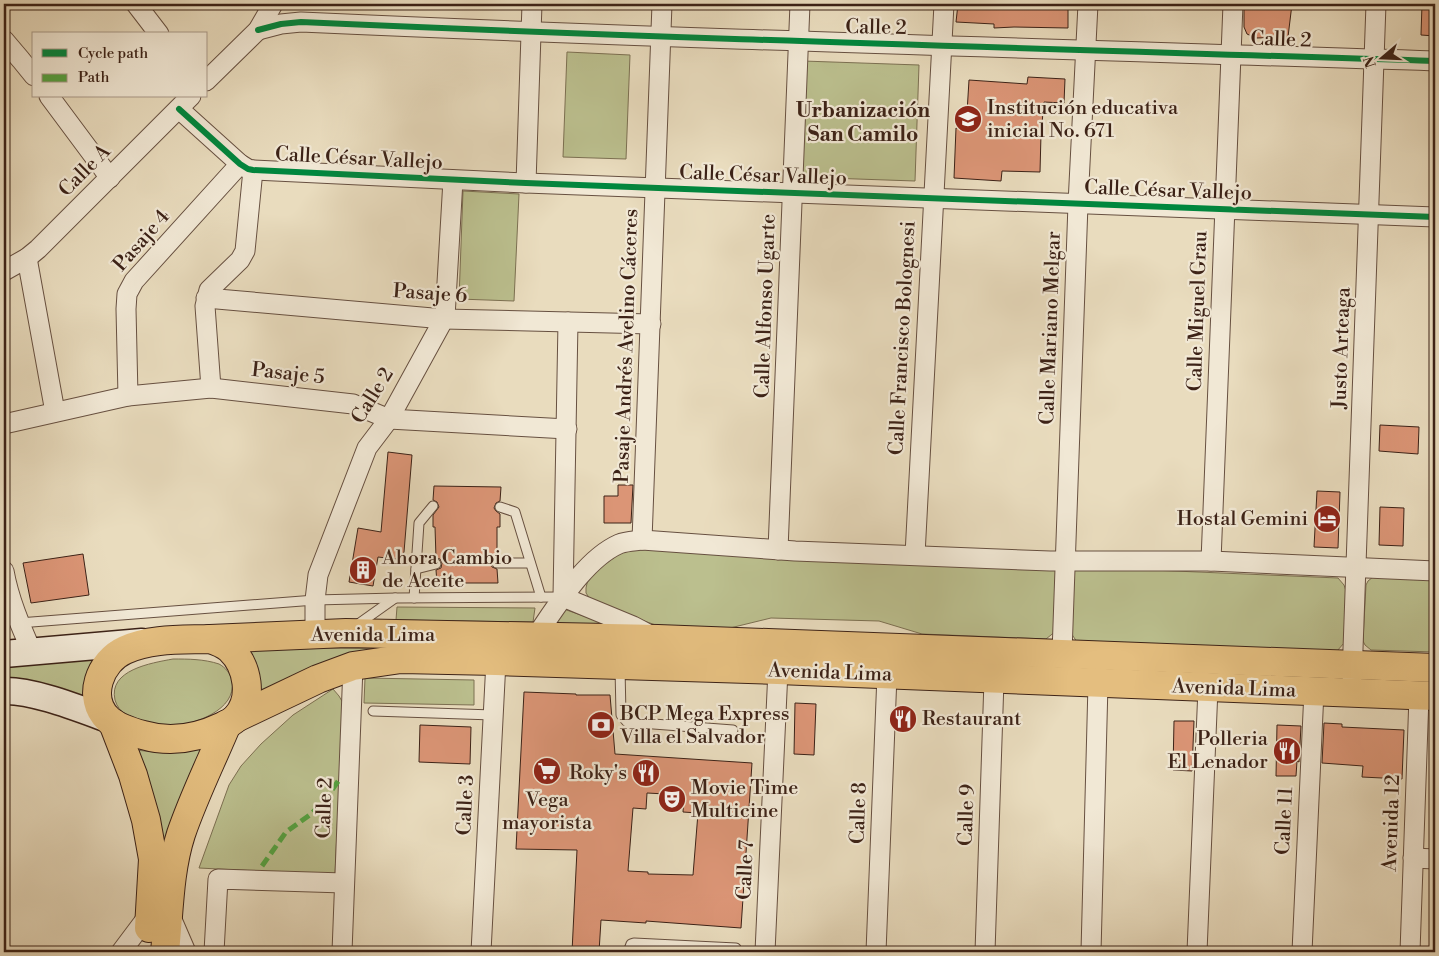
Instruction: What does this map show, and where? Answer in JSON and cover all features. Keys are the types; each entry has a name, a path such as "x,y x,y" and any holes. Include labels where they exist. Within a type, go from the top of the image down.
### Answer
{"main road":[{"name":"Avenida Lima","path":"210,639 346,633 536,636 1435,668"},
{"path":"4,654 146,642 210,639 230,649 243,668 246,678 246,700 242,710 232,721 196,795 181,835 174,866 147,952"},
{"path":"146,642 118,653 105,666 98,684 98,694 99,703 111,721 133,775 146,820 165,952"},
{"name":"Avenida Lima","path":"232,721 318,679 353,666 401,659 778,670 1427,696"},
{"path":"4,691 47,698 111,721 128,730 159,738 189,738 232,721"}],"street":[{"path":"136,4 157,32"},
{"path":"208,79 258,30 273,4"},
{"path":"526,183 532,4"},
{"name":"Pasaje Andrés Avelino Cáceres","path":"642,540 662,4"},
{"name":"Calle Alfonso Ugarte","path":"778,550 800,4"},
{"name":"Calle Francisco Bolognesi","path":"915,555 944,4"},
{"name":"Calle Mariano Melgar","path":"1062,654 1078,204 1088,4"},
{"name":"Calle Miguel Grau","path":"1211,561 1233,4"},
{"name":"Justo Arteaga","path":"1352,693 1376,4"},
{"name":"Calle 2","path":"258,30 281,24 301,22 799,42 1435,62"},
{"path":"4,40 32,74"},
{"path":"50,98 110,178"},
{"path":"185,102 247,167 245,251 240,260 208,290 206,298 211,388"},
{"name":"Calle A","path":"4,271 27,258 185,102"},
{"name":"Calle César Vallejo","path":"247,167 453,180 1369,215"},
{"name":"Pasaje 4","path":"128,396 127,294 134,281 247,167"},
{"name":"Calle 2","path":"315,634 315,600 318,575 367,448 389,419 444,319 453,180"},
{"path":"1369,215 1435,217"},
{"path":"27,258 55,412"},
{"name":"Pasaje 6","path":"206,298 444,319 651,324"},
{"path":"564,598 568,322"},
{"name":"Pasaje 5","path":"4,424 128,396 211,388 353,404 389,419 567,429"},
{"path":"536,636 589,566 607,551 621,543 642,540 778,550 1065,561 1211,561 1435,571"},
{"path":"5,583 18,623 32,652"},
{"path":"564,598 633,626 658,639"},
{"name":"Calle 3","path":"481,952 496,661"},
{"name":"Calle 2","path":"342,952 353,666"},
{"name":"Calle 7","path":"765,952 778,670"},
{"name":"Calle 8","path":"876,952 887,675"},
{"name":"Calle 9","path":"985,952 994,680"},
{"path":"1091,952 1098,684"},
{"path":"1198,952 1208,688"},
{"name":"Calle 11","path":"1302,952 1314,692"},
{"name":"Avenida 12","path":"1410,952 1413,858 1427,696"},
{"path":"1413,858 1435,858"},
{"path":"214,952 218,879 344,883"},
{"path":"120,952 160,913 186,952"}],"lane":[{"path":"414,598 419,524 433,506"},
{"path":"500,507 515,512 541,598"},
{"path":"497,563 530,563"},
{"path":"416,569 436,564"},
{"path":"346,633 396,598"},
{"path":"18,623 315,600 564,598"},
{"path":"620,665 621,715 627,722 733,730"},
{"path":"373,710 493,715"},
{"path":"628,952 631,944 634,943 736,948"}],"green space":[{"path":"567,52 630,55 626,159 563,157"},
{"path":"803,61 919,65 915,181 799,177"},
{"path":"463,191 519,194 514,301 459,299"},
{"path":"635,548 1049,563 1056,571 1056,631 1046,639 922,634 879,621 771,618 730,628 661,627 592,602 586,593 588,579 593,572 622,551"},
{"path":"1081,567 1338,578 1346,591 1344,643 1337,651 1077,642 1071,633 1074,572"},
{"path":"1373,577 1435,579 1435,652 1371,650 1365,645 1363,641 1366,585"},
{"path":"397,607 535,608 533,622 396,620"},
{"path":"561,608 609,625 549,625"},
{"path":"243,647 411,649 261,695"},
{"path":"97,657 90,701 4,682 4,668"},
{"path":"173,659 190,659 219,664 229,673 232,681 232,691 228,700 221,708 202,719 171,726 159,725 129,716 119,708 115,700 115,690 118,681 124,675 143,666"},
{"path":"365,678 474,680 474,705 364,703"},
{"path":"333,689 343,703 335,875 199,868 229,785 241,766 261,744 293,715"},
{"path":"203,749 165,891 135,750 155,752"}],"building":[{"path":"958,4 1068,4 1068,28 994,28 994,24 956,22"},
{"path":"1244,4 1292,4 1288,37 1256,38 1247,34 1244,27"},
{"path":"1422,4 1435,4 1435,36 1421,35"},
{"path":"1028,77 1065,79 1064,103 1044,102 1040,172 1002,171 1001,181 954,178 956,128 966,129 969,80 1027,84"},
{"path":"1380,425 1419,427 1418,454 1379,451"},
{"path":"388,452 412,455 404,552 401,557 395,559 378,557 373,586 349,582 358,528 381,532"},
{"path":"618,485 633,485 631,523 604,523 604,496 618,496"},
{"path":"434,486 501,487 500,501 496,503 494,508 500,514 500,527 497,527 497,557 493,558 491,563 492,567 497,569 498,583 437,583 436,570 441,568 442,563 440,559 436,558 433,515 439,507 437,502 433,500"},
{"name":"Hostal Gemini","path":"1317,491 1340,492 1338,548 1314,547"},
{"path":"1380,507 1404,508 1403,546 1379,545"},
{"path":"83,554 89,595 31,603 23,563"},
{"path":"524,692 610,695 615,754 752,763 741,928 646,921 646,923 601,920 599,952 572,952 577,850 516,849","holes":["647,793 684,795 683,812 698,813 693,875 648,874 648,872 628,871 633,808 646,809"]},
{"path":"795,703 816,704 814,755 794,754"},
{"path":"1174,721 1194,721 1192,771 1173,770"},
{"path":"1324,723 1342,724 1342,727 1404,730 1402,779 1362,777 1363,766 1322,763"},
{"path":"420,725 471,727 470,764 419,762"},
{"name":"Polleria El Lenador","path":"1277,725 1301,726 1299,762 1297,761 1296,776 1276,776"}],"marked path":[{"path":"262,866 286,832 311,814 324,801 339,780"}],"cycle path":[{"path":"258,30 281,24 301,22 726,39 1435,61"},
{"path":"179,109 240,164 253,170 526,183 1435,217"}],"place":[{"name":"Institución educativa inicial No. 671","path":"968,119"},
{"name":"Hostal Gemini","path":"1327,519"},
{"name":"Ahora Cambio de Aceite","path":"363,570"},
{"name":"Restaurant","path":"903,719"},
{"name":"BCP Mega Express Villa el Salvador","path":"601,725"},
{"name":"Polleria El Lenador","path":"1287,751"},
{"name":"Vega mayorista","path":"547,771"},
{"name":"Roky's","path":"646,773"},
{"name":"Movie Time Multicine","path":"672,799"}],"district":[{"name":"Urbanización San Camilo","path":"863,123"}]}
